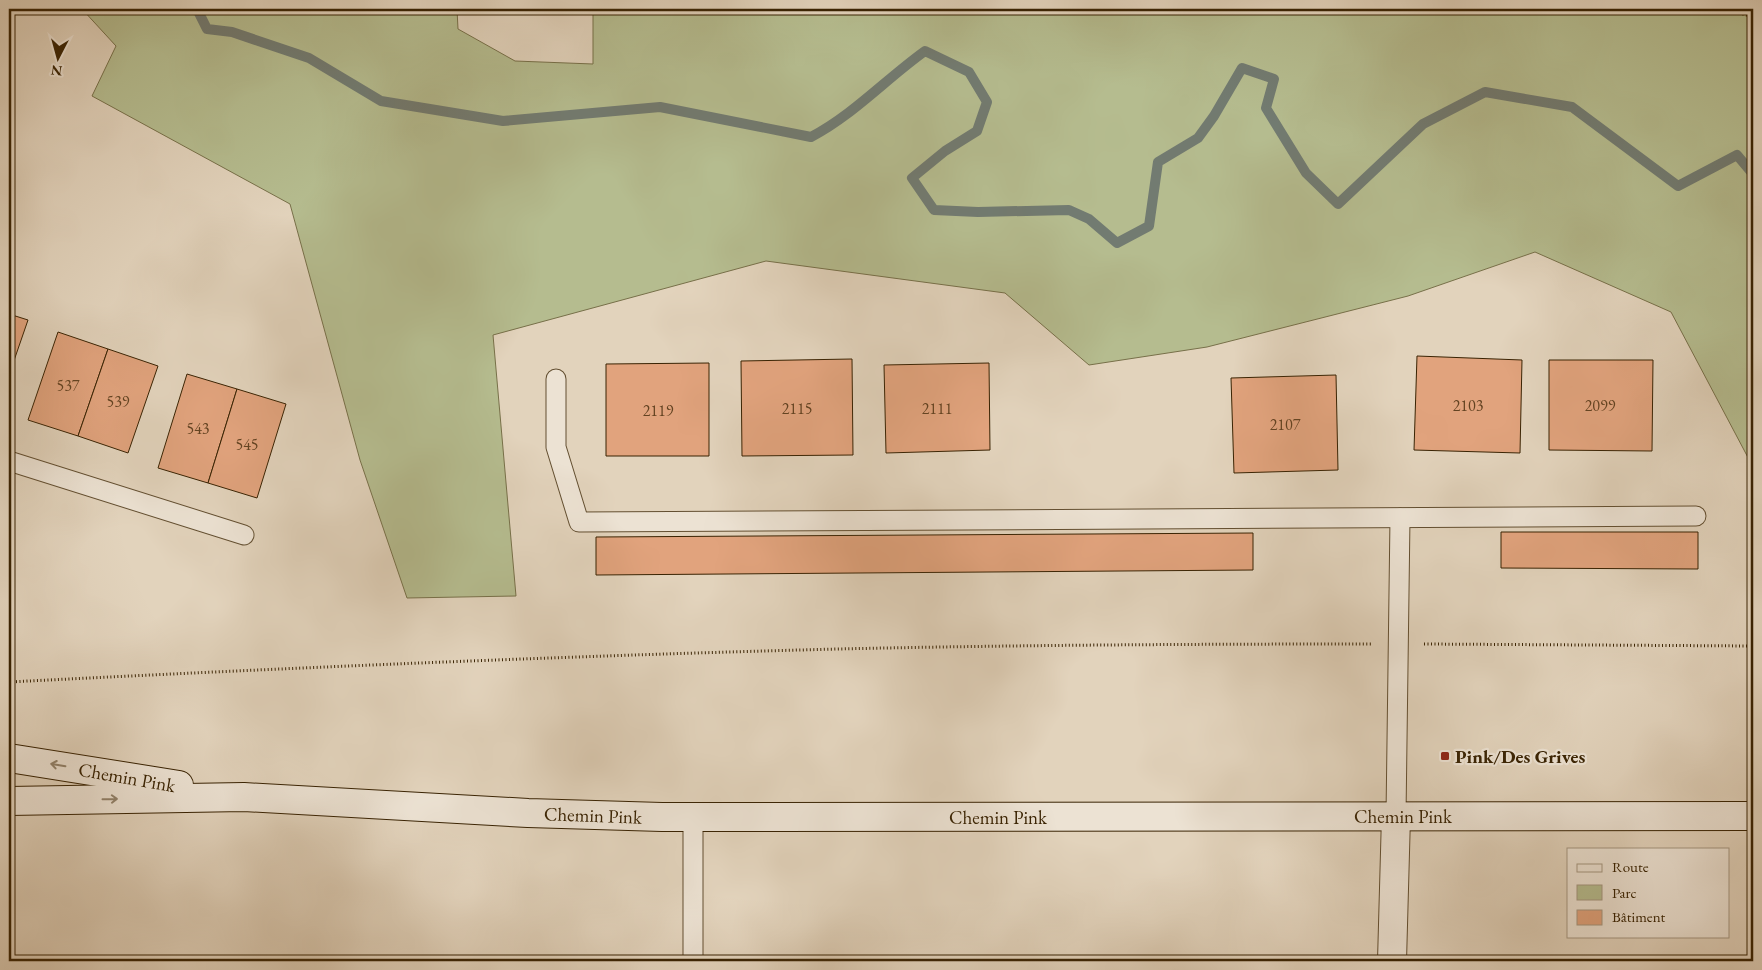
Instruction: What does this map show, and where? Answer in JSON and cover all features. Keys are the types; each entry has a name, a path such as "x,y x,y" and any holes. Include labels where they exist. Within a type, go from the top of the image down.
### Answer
{"main road":[{"name":"Chemin Pink","path":"9,758 244,796"},
{"name":"Chemin Pink","path":"9,801 244,796 528,814 693,817 1753,816"},
{"path":"1392,961 1396,816"}],"lane":[{"path":"556,379 556,447 579,522 1696,516"},
{"path":"9,461 244,535"},
{"path":"1396,816 1400,518"},
{"path":"693,817 693,961"}],"path":[{"path":"1726,9 1753,16"},
{"path":"9,682 310,667 827,650 1146,645 1375,644"},
{"path":"1414,644 1753,646"}],"green space":[{"path":"82,9 457,9 458,29 515,61 593,64 593,9 1753,9 1753,467 1671,312 1535,252 1408,296 1207,347 1089,365 1005,293 766,261 493,335 516,596 407,598 360,460 290,204 92,96 116,46"}],"building":[{"path":"9,314 28,320 9,375"},
{"path":"58,332 108,349 78,436 28,420"},
{"path":"108,349 158,366 128,453 78,436"},
{"path":"1417,356 1522,360 1520,453 1414,450"},
{"path":"852,359 853,455 742,456 741,361"},
{"path":"1549,360 1653,360 1652,451 1549,450"},
{"path":"709,363 709,456 606,456 606,364"},
{"path":"989,363 990,450 886,453 884,365"},
{"path":"187,374 237,389 208,483 158,468"},
{"path":"1336,375 1338,470 1234,473 1231,378"},
{"path":"237,389 286,404 257,498 208,483"},
{"path":"1501,532 1698,532 1698,569 1501,568"},
{"path":"1253,533 1253,570 596,575 596,537"}],"waterway":[{"path":"197,9 207,29 232,32 309,58 381,101 503,121 660,107 811,137 855,108 925,51 969,72 987,102 977,131 945,151 912,178 934,210 978,212 1069,210 1089,219 1117,243 1149,226 1158,162 1198,138 1214,116 1242,68 1274,79 1266,108 1306,173 1338,204 1423,124 1485,92 1572,107 1678,186 1737,155 1753,174"}],"place":[{"name":"Pink/Des Grives","path":"1445,756"}]}
